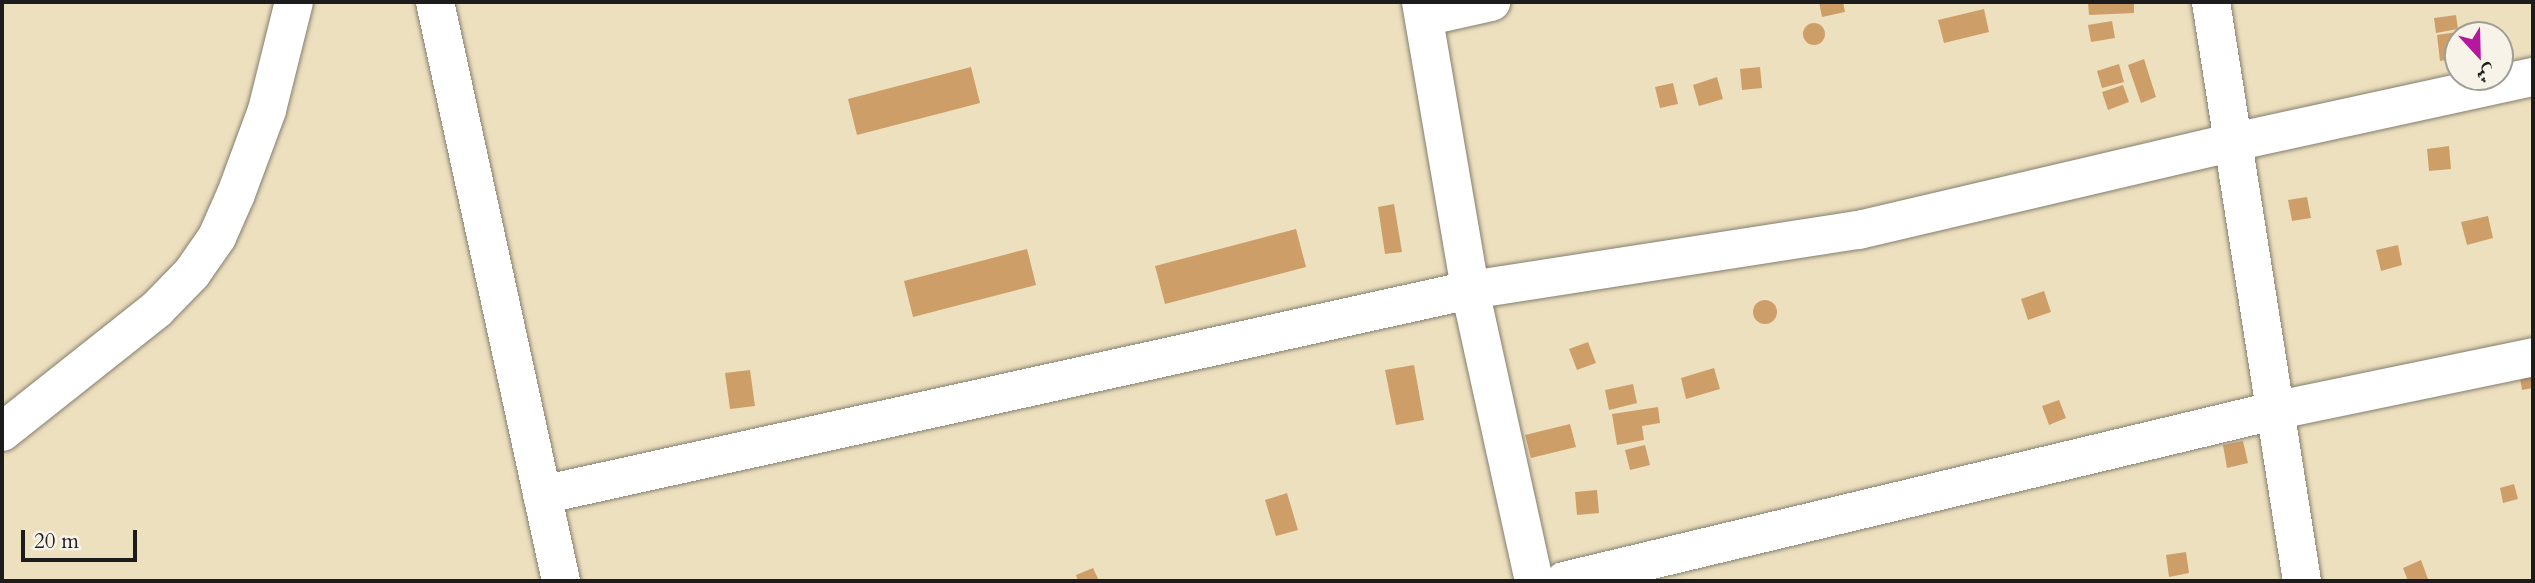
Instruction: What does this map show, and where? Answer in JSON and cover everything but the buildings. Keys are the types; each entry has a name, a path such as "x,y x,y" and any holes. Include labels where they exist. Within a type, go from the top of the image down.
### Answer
{"street":[{"path":"2,432 157,309 192,273 211,246 236,194 267,110 294,2"},
{"path":"435,2 561,581"},
{"path":"1491,2 1423,9 1470,290 1534,581"},
{"path":"2211,2 2273,411 2302,581"},
{"path":"542,495 1470,290 1860,230 2234,142 2533,76"},
{"path":"1564,581 2273,411 2533,357"}]}
